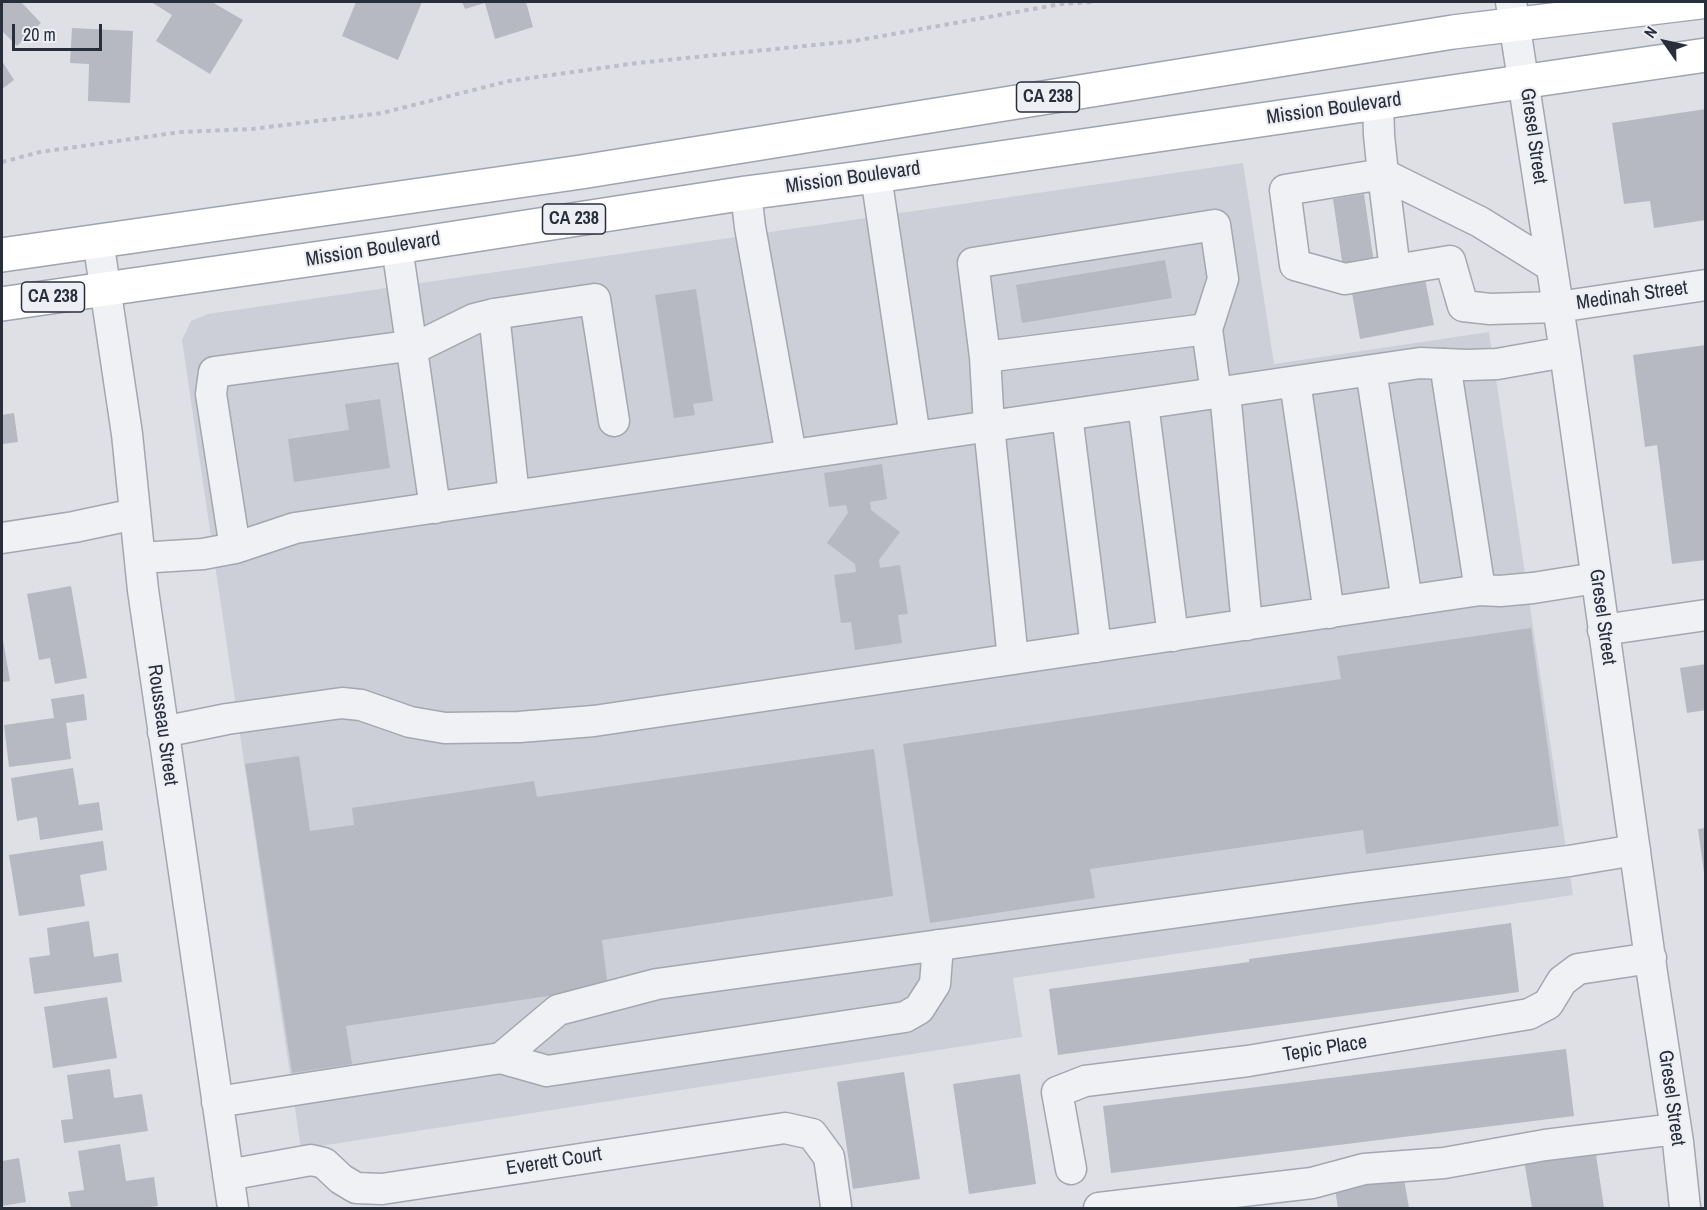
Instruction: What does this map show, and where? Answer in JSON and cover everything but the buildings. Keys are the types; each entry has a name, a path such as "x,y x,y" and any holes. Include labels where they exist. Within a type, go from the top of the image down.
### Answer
{"main road":[{"name":"CA 238","path":"2,255 581,172 1453,32 1514,14 1700,2"},
{"name":"Mission Boulevard","path":"2,304 397,247 746,192 876,176 1706,55"}],"street":[{"name":"Gresel Street","path":"1514,14 1676,1129 1685,1209"},
{"path":"1378,102 1378,135 1383,174 1395,270 1345,279 1295,265 1285,190 1383,174 1480,222 1551,266"},
{"path":"876,176 915,437"},
{"path":"746,192 750,227 791,455"},
{"path":"1013,659 988,426 985,357 973,263 1215,225 1223,279 1206,329 1220,392 1247,625"},
{"name":"Rousseau Street","path":"98,240 127,434 140,558 163,732 233,1209"},
{"path":"397,247 435,508"},
{"name":"Medinah Street","path":"1395,270 1450,261 1463,306 1490,309 1558,307 1706,285"},
{"path":"236,548 211,394 214,372 423,344 474,319 595,299 614,421"},
{"path":"494,314 514,496"},
{"path":"985,357 1206,329"},
{"path":"140,558 203,554 236,548 295,528 1371,370 1420,363 1497,364 1564,352"},
{"path":"1445,364 1480,590"},
{"path":"1371,370 1407,601"},
{"path":"1295,381 1329,613"},
{"path":"1143,404 1173,636"},
{"path":"1067,415 1096,647"},
{"path":"2,538 74,527 135,514"},
{"path":"163,732 227,719 342,703 361,705 410,722 445,728 480,729 594,721 1480,590 1533,588 1596,578"},
{"path":"1603,630 1706,615"},
{"path":"501,1058 558,1010 646,986 1569,861 1635,850"},
{"path":"217,1102 501,1058 547,1071 905,1017 919,1009 935,984 938,945"},
{"name":"Tepic Place","path":"1071,1169 1057,1092 1085,1081 1248,1062 1529,1014 1548,1004 1562,981 1578,969 1651,958"},
{"name":"Everett Court","path":"228,1175 311,1160 324,1163 341,1179 356,1188 382,1189 785,1128 812,1134 829,1157 836,1206"},
{"path":"1111,1208 1312,1183 1364,1169 1444,1162 1545,1145 1676,1129"}],"path":[{"path":"2,162 40,152 181,132 252,129 382,112 509,81 637,63 854,41 1050,6 1092,2"}],"shaded area":[{"path":"1243,163 1274,364 1489,332 1573,895 1013,978 1022,1037 301,1149 182,340 191,321 208,314"}]}
